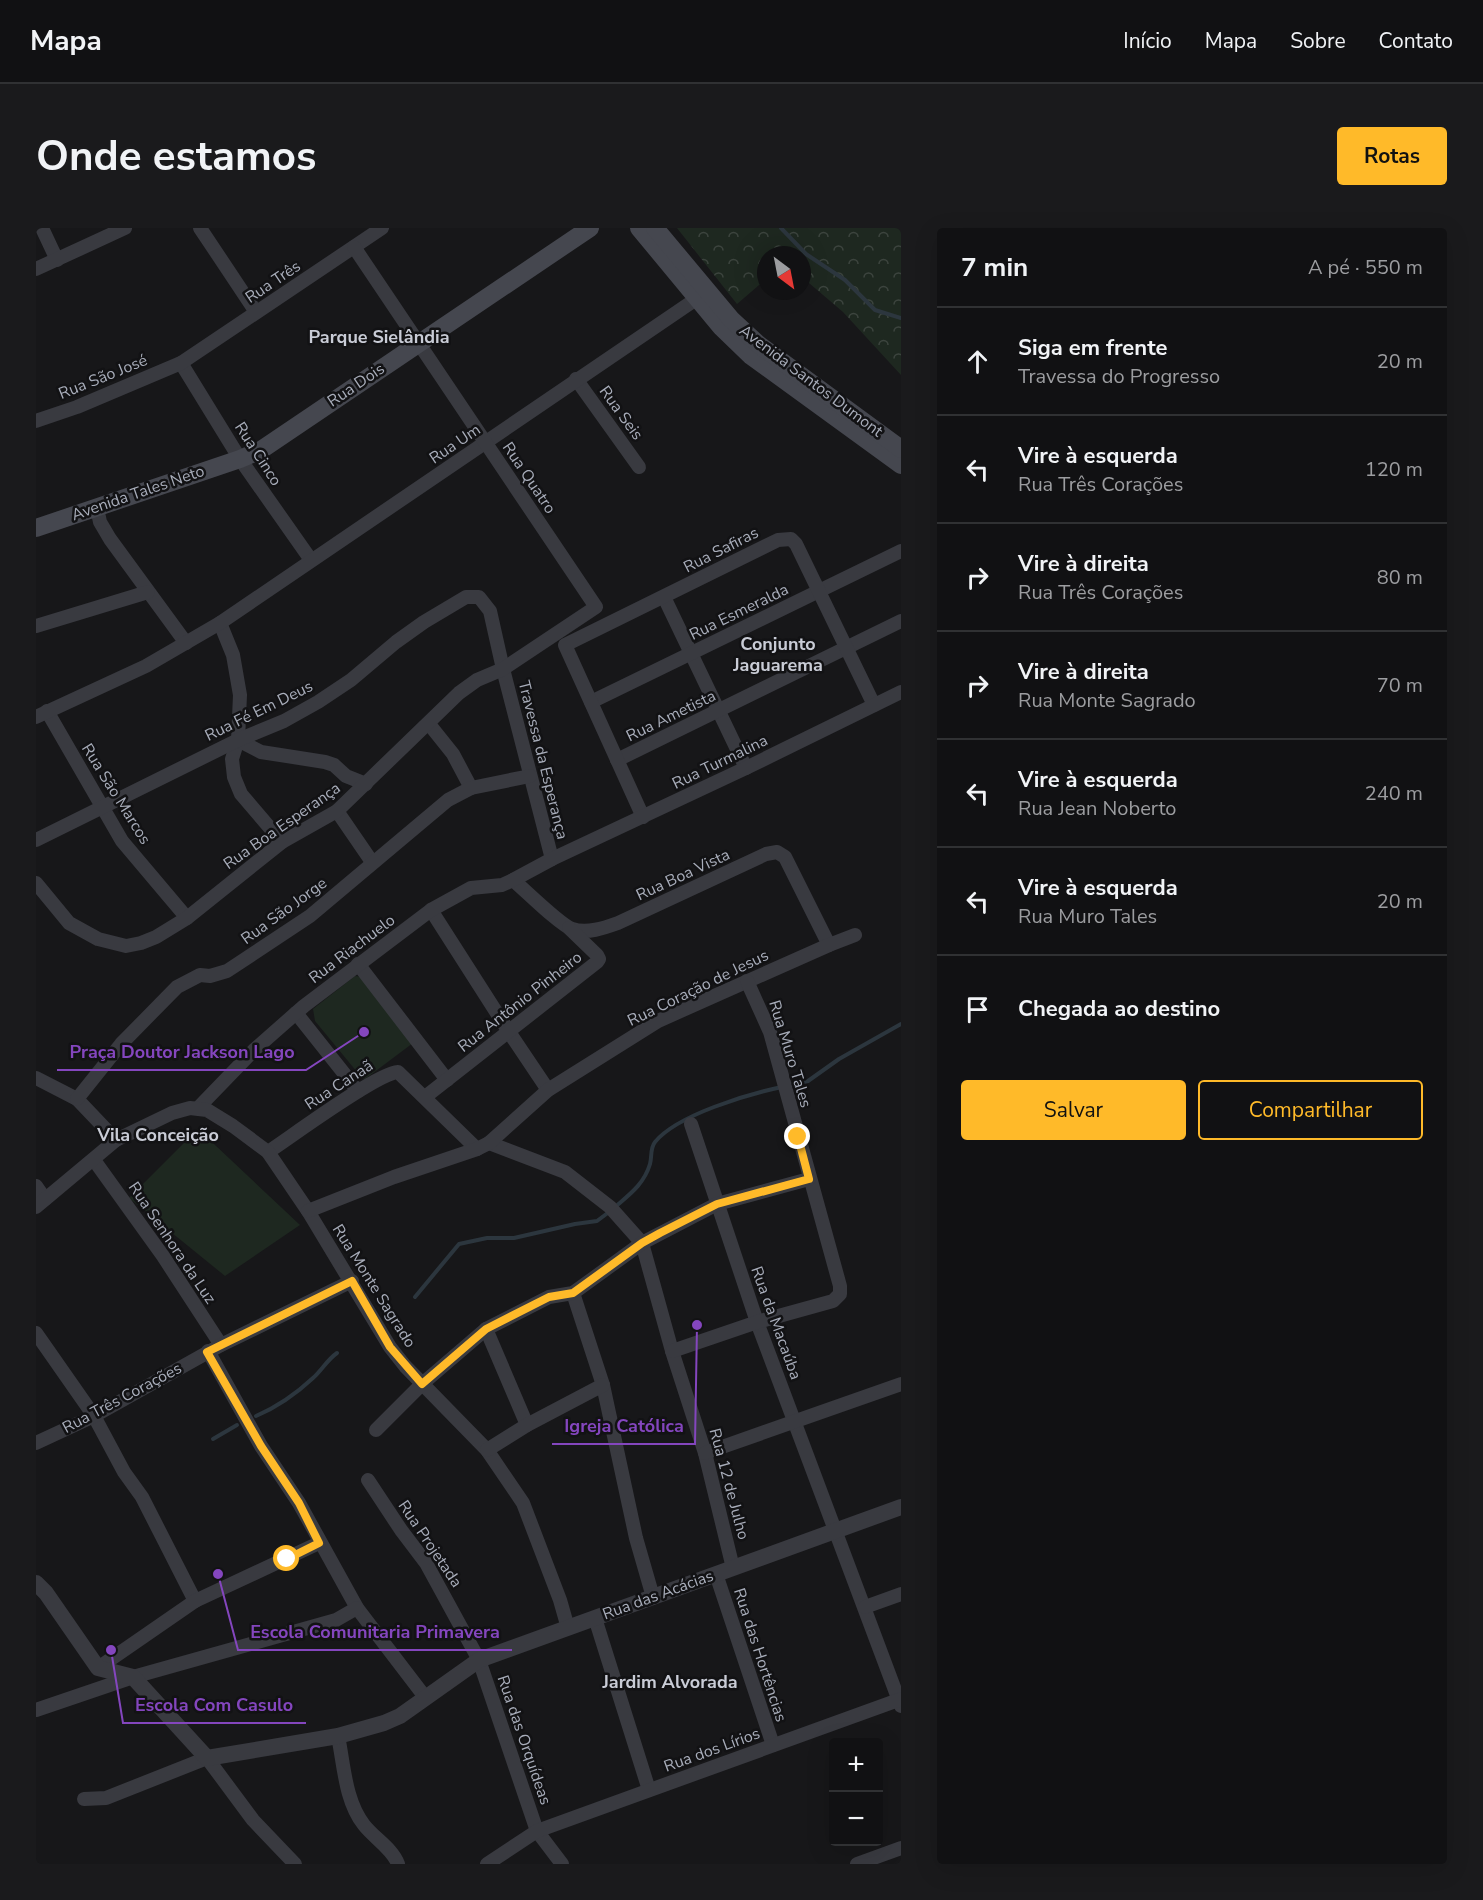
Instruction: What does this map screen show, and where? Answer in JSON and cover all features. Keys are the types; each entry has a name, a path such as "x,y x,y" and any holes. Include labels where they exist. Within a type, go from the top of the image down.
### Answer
{"main road":[{"name":"Rua Dois","path":"240,459 261,450 590,228"},
{"name":"Avenida Santos Dumont","path":"639,228 702,296 758,344 901,449"},
{"name":"Avenida Santos Dumont","path":"655,228 721,327 751,356 901,465"},
{"name":"Avenida Tales Neto","path":"36,528 240,459"}],"street":[{"path":"42,228 57,260"},
{"path":"36,269 125,228"},
{"name":"Rua Três","path":"181,363 382,228"},
{"path":"207,230 256,312"},
{"name":"Rua Quatro","path":"354,247 596,607"},
{"name":"Rua Um","path":"42,714 146,666 220,622 702,296"},
{"name":"Rua São José","path":"36,421 77,407 181,363"},
{"name":"Rua Cinco","path":"181,363 240,459 311,560"},
{"name":"Rua Seis","path":"576,380 639,467"},
{"path":"97,508 100,522 110,539 186,643"},
{"name":"Rua Safiras","path":"591,702 565,645 778,540 791,539 796,544 874,705"},
{"name":"Rua Esmeralda","path":"591,702 901,550"},
{"path":"36,626 148,592"},
{"name":"Rua Fé Em Deus","path":"36,840 238,740 284,722 351,680 396,642 466,597 479,597 490,611 503,669"},
{"path":"664,597 746,768"},
{"name":"Rua Boa Esperança","path":"36,883 69,923 98,939 126,946 141,944 171,930 282,842 337,811 459,693 477,680 503,669 596,607"},
{"name":"Rua Ametista","path":"617,760 901,621"},
{"path":"220,622 233,656 240,695 238,740 232,759 237,786 282,842"},
{"name":"Travessa da Esperança","path":"503,669 552,859"},
{"name":"Rua Turmalina","path":"552,859 901,692"},
{"path":"591,702 643,817"},
{"name":"Rua São Marcos","path":"42,714 122,842 187,918"},
{"path":"429,724 453,754 471,788"},
{"path":"238,740 261,752 333,765 346,776 366,784"},
{"name":"Rua São Jorge","path":"77,1099 121,1044 177,987 200,975 210,976 227,971 310,916 448,800 471,788 530,776"},
{"path":"337,811 372,862"},
{"name":"Rua Boa Vista","path":"569,928 582,931 606,928 766,854 777,852 785,857 829,945"},
{"name":"Rua Riachuelo","path":"198,1108 254,1050 296,1013 431,910 471,888 502,885 552,859"},
{"path":"513,880 569,928"},
{"path":"431,910 548,1090"},
{"name":"Rua Antônio Pinheiro","path":"425,1097 597,962 597,955 569,928"},
{"name":"Rua Coração de Jesus","path":"308,1211 393,1177 483,1146 548,1090 658,1021 855,935"},
{"path":"358,964 447,1080"},
{"name":"Rua Muro Tales","path":"747,981 770,1032 840,1294 833,1301 757,1322"},
{"path":"296,1013 358,1092"},
{"name":"Rua Canaã","path":"268,1152 386,1074 398,1072 483,1146"},
{"path":"36,1078 77,1099 116,1140"},
{"path":"36,1186 40,1203 94,1161 116,1140 172,1113 198,1108"},
{"name":"Rua Monte Sagrado","path":"198,1108 216,1115 268,1152 352,1281 390,1347 422,1384 487,1450 523,1503 560,1600 568,1628"},
{"name":"Rua da Macaúba","path":"691,1124 757,1322 900,1702"},
{"name":"Rua 12 de Julho","path":"483,1146 565,1172 613,1211 642,1243 672,1351 705,1453 733,1568"},
{"name":"Rua Senhora da Luz","path":"94,1161 164,1256 220,1345"},
{"path":"376,1430 422,1384 486,1329 549,1297 573,1293 642,1243 717,1204 809,1179"},
{"name":"Rua Três Corações","path":"36,1443 94,1416 220,1345 352,1281"},
{"path":"573,1293 603,1385 636,1538 653,1597"},
{"path":"672,1351 757,1322"},
{"path":"486,1329 527,1425"},
{"path":"36,1333 94,1416 124,1472 142,1497 195,1601"},
{"path":"207,1352 261,1446 299,1503 319,1543 357,1608 425,1697"},
{"path":"705,1453 796,1423 901,1384"},
{"path":"487,1450 527,1425 603,1385"},
{"name":"Rua Projetada","path":"368,1480 400,1530 426,1563 479,1660"},
{"name":"Rua das Acácias","path":"207,1758 338,1736 384,1723 400,1716 479,1660 901,1507"},
{"path":"98,1668 195,1601 319,1543"},
{"name":"Rua das Hortências","path":"716,1574 773,1745"},
{"path":"36,1583 46,1593 98,1668 133,1677 207,1758 254,1820 294,1864"},
{"path":"865,1606 901,1594"},
{"path":"36,1710 133,1677 336,1620 357,1608"},
{"path":"595,1618 649,1790"},
{"name":"Rua das Orquídeas","path":"479,1660 537,1831 562,1864"},
{"name":"Rua dos Lírios","path":"487,1864 537,1831 773,1745 900,1702"},
{"path":"338,1736 352,1806 364,1826 395,1857 398,1864"},
{"path":"84,1799 106,1798 207,1758"},
{"path":"859,1864 901,1848"}],"green space":[{"path":"677,228 901,228 901,375 843,312 811,285 811,246 757,246 757,287 737,304"},
{"path":"355,976 363,977 413,1043 365,1079 315,1021 313,1009"},
{"path":"198,1129 300,1225 225,1276 129,1198"}],"waterway":[{"path":"781,228 806,254 845,280 875,310 901,318"},
{"path":"789,1085 808,1081 839,1059 901,1024"},
{"path":"615,1207 636,1188 644,1177 650,1164 653,1144 665,1132 714,1107 782,1087"},
{"path":"415,1297 459,1244 487,1238 514,1238 597,1221 609,1212"},
{"path":"256,1416 279,1404 300,1389 337,1353"},
{"path":"213,1439 237,1425"}],"place":[{"name":"Praça Doutor Jackson Lago","path":"364,1032"},
{"name":"Igreja Católica","path":"697,1325"},
{"name":"Escola Comunitaria Primavera","path":"218,1574"},
{"name":"Escola Com Casulo","path":"111,1650"}],"district":[{"name":"Parque Sielândia","path":"379,337"},
{"name":"Conjunto Jaguarema","path":"778,654"},
{"name":"Vila Conceição","path":"158,1135"},
{"name":"Jardim Alvorada","path":"670,1682"}],"route":[{"path":"287,1559 319,1543 299,1503 261,1446 207,1352 352,1281 390,1347 422,1384 486,1329 549,1297 573,1293 642,1243 660,1233 717,1204 809,1179 798,1137"}]}
